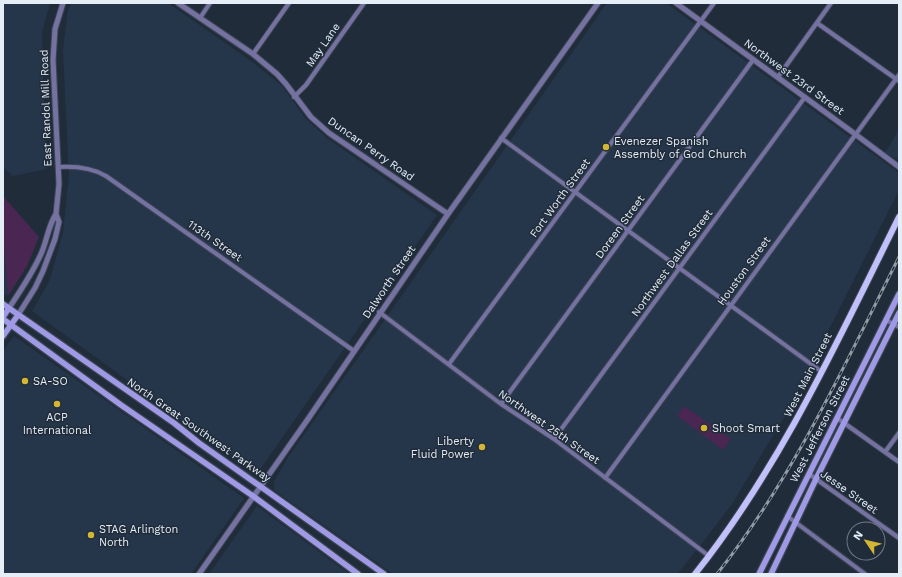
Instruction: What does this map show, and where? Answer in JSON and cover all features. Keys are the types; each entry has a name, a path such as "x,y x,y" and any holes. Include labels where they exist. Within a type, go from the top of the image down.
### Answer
{"main road":[{"name":"West Main Street","path":"695,574 729,528 783,444 822,372 899,217"},
{"name":"West Jefferson Street","path":"759,574 899,294"},
{"name":"North Great Southwest Parkway","path":"3,304 174,423 199,443 384,574"},
{"name":"East Randol Mill Road","path":"3,318 9,308"},
{"name":"West Jefferson Street","path":"771,574 844,423 896,325 899,313"},
{"name":"East Randol Mill Road","path":"3,336 18,315"},
{"path":"3,318 121,405 253,496 358,574"},
{"path":"777,536 787,542"}],"street":[{"name":"East Randol Mill Road","path":"18,315 35,288 50,254 59,222 56,214 59,184 53,60 55,29 63,3"},
{"name":"Duncan Perry Road","path":"178,3 252,54 277,74 311,117 329,133 448,214"},
{"path":"200,18 210,3"},
{"path":"252,54 289,3"},
{"name":"May Lane","path":"294,97 306,85 364,3"},
{"name":"Dalworth Street","path":"199,574 261,486 379,312 598,3"},
{"name":"Northwest 23rd Street","path":"676,3 899,167"},
{"name":"Fort Worth Street","path":"448,364 714,3"},
{"path":"778,78 831,3"},
{"path":"817,23 898,80"},
{"name":"Doreen Street","path":"501,404 753,60"},
{"name":"Houston Street","path":"605,478 855,134 898,80 899,75"},
{"name":"Northwest Dallas Street","path":"554,439 805,97"},
{"path":"501,138 822,372"},
{"name":"113th Street","path":"58,167 68,166 97,170 354,350"},
{"name":"East Randol Mill Road","path":"9,308 29,278 44,246 51,221 56,214"},
{"name":"Northwest 25th Street","path":"379,312 501,404 554,439 709,556"},
{"path":"886,320 896,325"},
{"path":"837,418 899,462"},
{"path":"885,452 899,433"},
{"name":"Jesse Street","path":"809,474 899,538"},
{"path":"787,516 865,574"}],"shaded area":[{"path":"3,3 50,3 42,32 46,169 13,176 3,167"},
{"path":"72,3 168,3 251,61 282,86 305,118 328,139 437,215 257,474 32,311 50,280 63,233 69,175 63,50 68,10"},
{"path":"607,3 666,3 899,173 899,190 790,407 732,504 677,574 393,574 274,490 274,482 287,459"},
{"path":"899,129 899,160 885,153"},
{"path":"3,196 39,237 27,266 8,296 3,249"},
{"path":"3,249 4,250 8,296 3,294"},
{"path":"14,336 244,498 191,574 3,574 3,351"},
{"name":"Shoot Smart","path":"684,406 731,439 723,450 677,416"},
{"path":"257,506 349,574 209,574"}],"railway":[{"path":"717,574 770,499 816,420 899,257"}],"place":[{"name":"Evenezer Spanish Assembly of God Church","path":"606,147"},
{"name":"SA-SO","path":"25,381"},
{"name":"ACP International","path":"57,404"},
{"name":"Shoot Smart","path":"704,428"},
{"name":"Liberty Fluid Power","path":"482,447"},
{"name":"STAG Arlington North","path":"91,535"}]}
